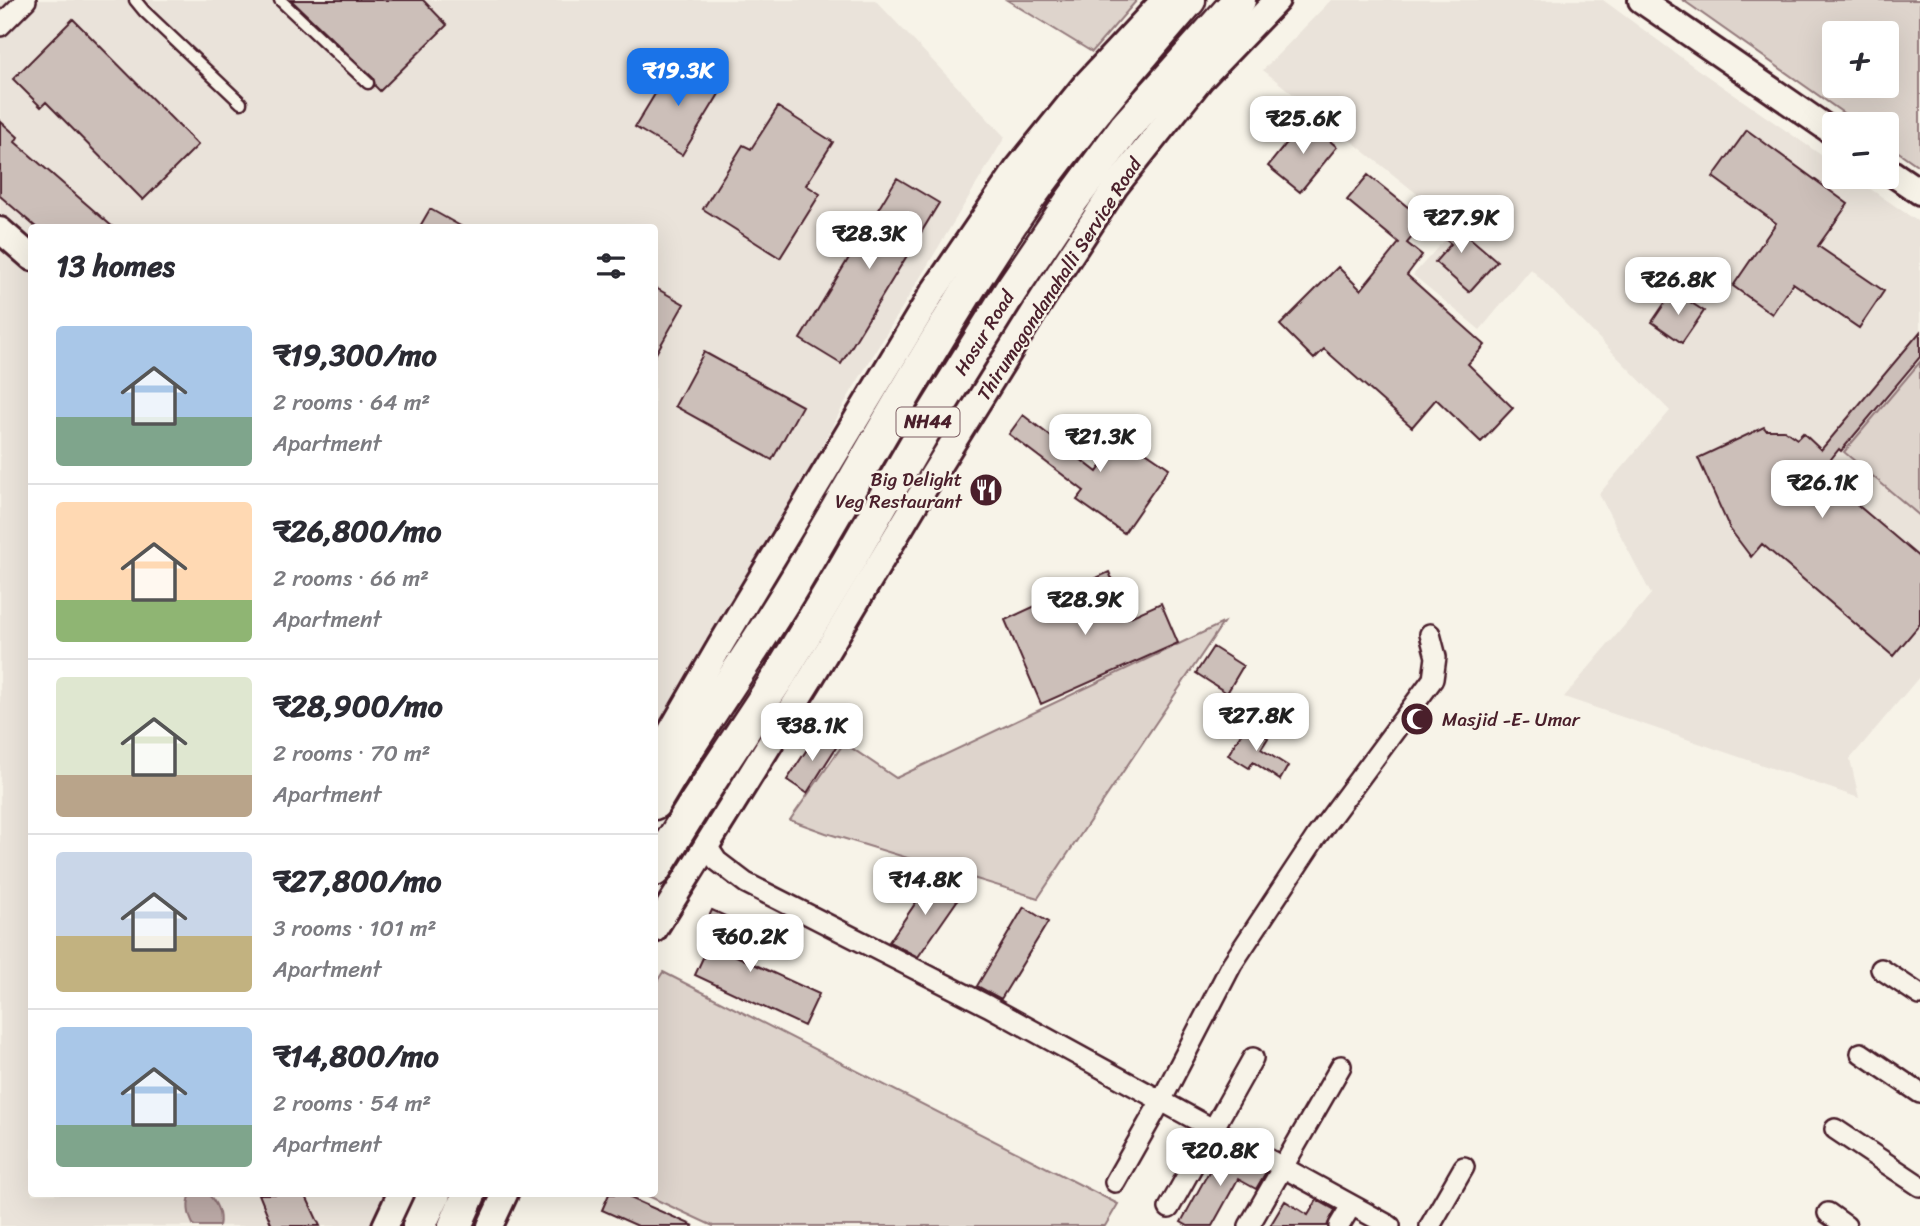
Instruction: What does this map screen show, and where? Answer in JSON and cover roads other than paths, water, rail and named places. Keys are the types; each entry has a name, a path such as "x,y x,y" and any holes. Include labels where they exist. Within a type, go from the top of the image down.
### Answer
{"highway":[{"name":"Hosur Road","path":"658,798 794,583 919,369 1012,222 1065,148 1189,0"},
{"name":"Hosur Road","path":"658,863 787,663 927,425 1072,200 1125,128 1239,0"},
{"path":"419,1226 433,1197"},
{"path":"455,1226 469,1197"}],"street":[{"path":"0,26 26,0"},
{"path":"658,753 933,292 1017,169 1084,86 1164,0"},
{"name":"Thirumagondanahalli Service Road","path":"658,924 813,676 919,497 1115,187 1202,78 1277,0"},
{"path":"1641,0 1822,125"},
{"path":"1899,178 1920,192"},
{"path":"0,230 28,254"},
{"path":"1115,1182 1161,1101 1232,964 1316,837 1433,679 1436,657 1430,634"},
{"path":"658,807 681,826 711,838 717,860 746,883 988,1006 1390,1226"},
{"path":"1881,969 1920,995"},
{"path":"1861,1053 1920,1093"},
{"path":"1169,1208 1253,1058"},
{"path":"1249,1226 1341,1066"},
{"path":"1835,1129 1920,1186"},
{"path":"1430,1226 1464,1167"},
{"path":"385,1226 399,1197"},
{"path":"490,1226 504,1197"},
{"path":"1339,1226 1351,1206"},
{"path":"1828,1213 1846,1226"}],"lane":[{"path":"135,0 241,103"},
{"path":"280,0 368,83"}],"place":[{"name":"Big Delight Veg Restaurant","path":"986,490"},
{"name":"Masjid -E- Umar","path":"1417,719"}]}
